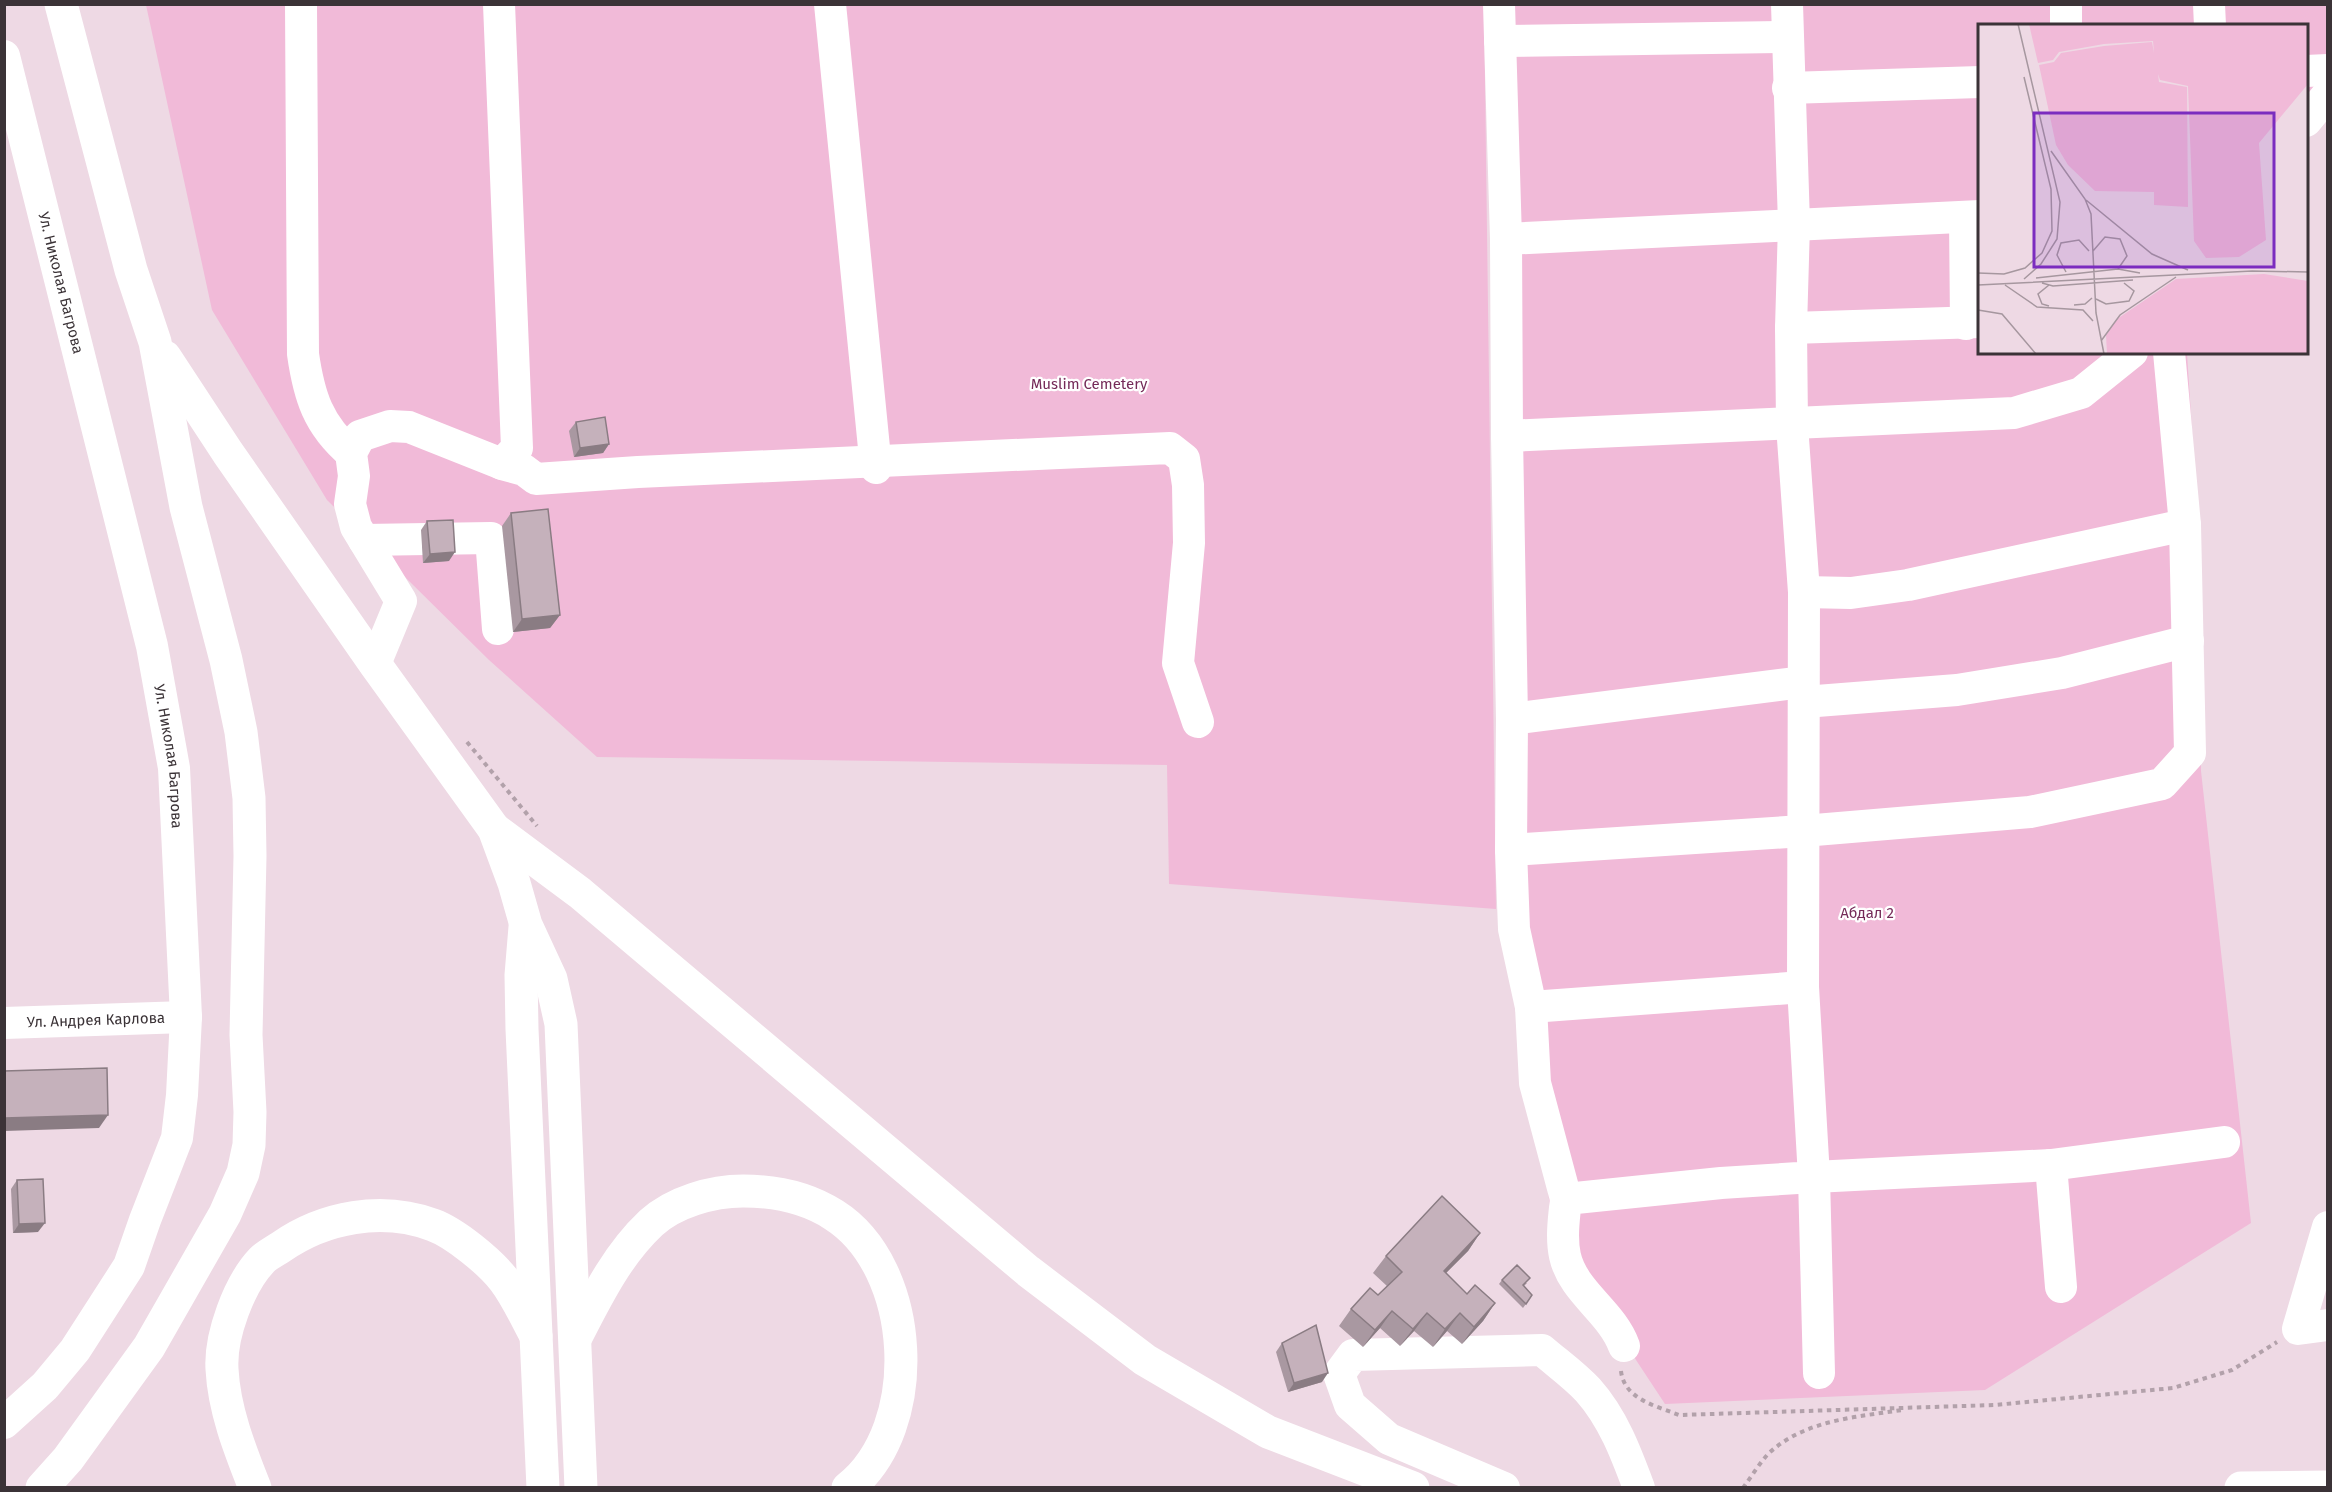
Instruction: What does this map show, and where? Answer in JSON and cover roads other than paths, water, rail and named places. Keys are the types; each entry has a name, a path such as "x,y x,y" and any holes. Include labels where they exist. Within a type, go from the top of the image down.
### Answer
{"main road":[{"path":"42,1488 68,1459 149,1347 225,1214 243,1173 249,1145 250,1112 246,1035 249,798 242,743 226,660 186,507 155,342 131,270 61,4"},
{"path":"155,342 228,453 375,664 494,829 514,883 525,925 551,979 561,1024 580,1475"},
{"path":"494,829 580,893 1028,1271 1144,1360 1268,1432 1413,1488"},
{"path":"525,925 521,975 522,1029 543,1475"},
{"path":"575,1338 603,1285 626,1249 653,1222 687,1201 727,1191 768,1191 802,1198 835,1215 864,1242 886,1278 896,1313 901,1353 899,1387 893,1421 879,1453 859,1480 848,1488"},
{"path":"255,1488 229,1414 222,1368 226,1330 243,1289 262,1260 298,1235 347,1217 390,1215 434,1225 467,1244 504,1280 536,1336"},
{"path":"2241,1488 2328,1487"}],"street":[{"path":"301,4 303,354 307,382 318,415 334,438 351,453"},
{"path":"499,4 517,448 502,464"},
{"path":"830,4 875,465"},
{"path":"1499,4 1506,239 1512,719 1511,850 1514,929 1531,1007 1535,1083 1566,1199 1563,1231 1565,1257 1580,1287 1618,1331 1624,1346"},
{"path":"1787,4 1794,224 1791,327 1792,424 1804,592 1803,987 1814,1177 1819,1373"},
{"path":"2066,4 2066,24"},
{"path":"2209,4 2210,24"},
{"path":"1500,41 1787,37"},
{"name":"Ул. Николая Багрова","path":"4,56 152,646 170,737 174,768 186,1017 177,1138 144,1220 129,1266 75,1350 45,1386 4,1423"},
{"path":"2308,70 2328,70"},
{"path":"1788,88 1978,82"},
{"path":"2308,120 2328,94"},
{"path":"1506,239 1972,217 1973,323 1791,327"},
{"path":"1507,436 2014,413 2081,393 2130,354"},
{"path":"1511,850 1803,831 2030,812 2162,784 2190,753 2185,525 2169,354"},
{"path":"375,664 401,602 356,526 350,504 354,476 351,453 360,436 390,426 409,427 502,464 525,470 536,479 875,465 1170,448 1184,459 1188,485 1189,543 1178,663 1198,722"},
{"path":"1804,592 1851,593 1908,585 2185,525"},
{"path":"364,540 491,538 498,629"},
{"path":"1512,719 1803,692 1957,690 2062,673 2188,641"},
{"path":"1531,1007 1803,987"},
{"name":"Ул. Андрея Карлова","path":"4,1023 186,1017"},
{"path":"1566,1199 1721,1183 2050,1165 2224,1142"},
{"path":"2050,1165 2061,1287"},
{"path":"2313,1327 2328,1227"},
{"path":"1504,1488 1389,1439 1350,1405 1340,1374 1353,1355 1542,1350 1587,1389 1608,1416 1622,1442 1639,1488"},
{"path":"4,1395 45,1386"}],"park label":[{"name":"Muslim Cemetery","path":"1089,384"},
{"name":"Абдал 2","path":"1867,913"}]}
